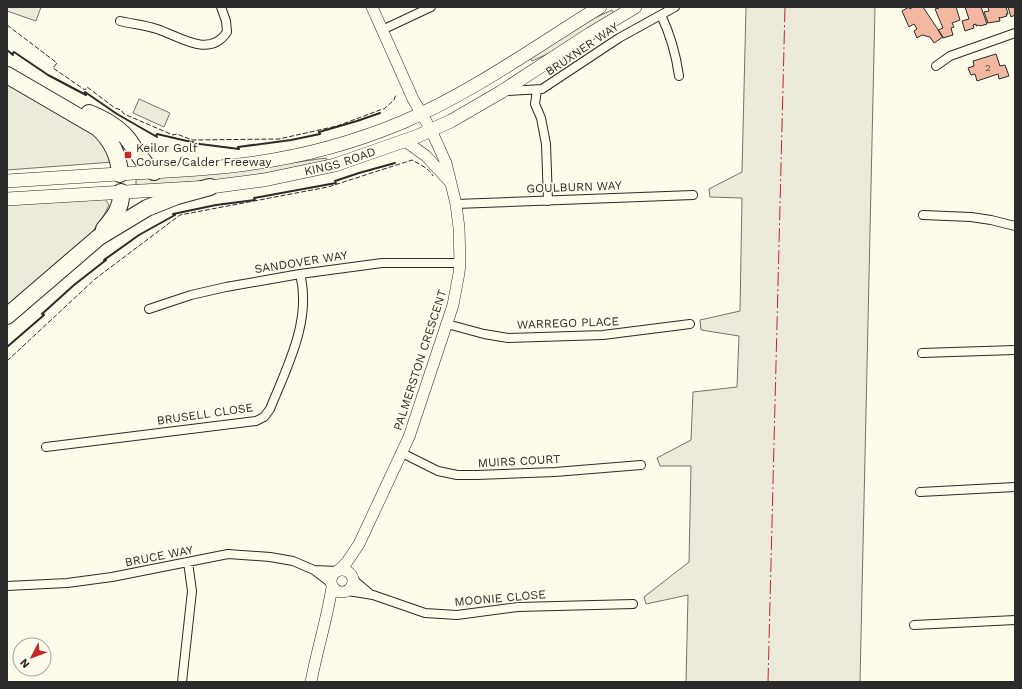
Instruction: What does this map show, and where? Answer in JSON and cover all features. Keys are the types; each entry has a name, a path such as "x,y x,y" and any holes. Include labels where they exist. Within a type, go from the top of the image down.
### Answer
{"highway":[{"path":"7,74 44,97 92,123 103,132 115,151 120,174"},
{"path":"44,97 90,114 113,125 128,139 140,159 154,172"},
{"path":"7,316 98,237 147,208 177,196 210,187"},
{"path":"98,237 118,212 121,192"}],"main road":[{"name":"KINGS ROAD","path":"7,181 154,172 246,164 302,154 369,135 455,97 490,77 600,7"},
{"name":"KINGS ROAD","path":"7,199 210,187 264,180 308,171 355,158 405,141 451,121 501,92 590,34 635,7"},
{"path":"120,174 121,192"}],"street":[{"path":"120,21 157,29 195,45 209,44 221,39 227,32 226,21 221,7"},
{"name":"PALMERSTON CRESCENT","path":"338,570 347,562 359,544 402,453 415,420 447,324 456,290 460,263 459,228 456,204 446,163 431,130 413,99 372,7"},
{"path":"382,30 431,7"},
{"name":"BRUXNER WAY","path":"501,92 537,90 549,86 619,38 675,7"},
{"path":"661,15 669,31 679,76"},
{"path":"936,66 950,56 1014,36"},
{"name":"BRUXNER WAY","path":"537,90 535,104 542,118 546,144 548,201"},
{"path":"405,141 426,156 452,184"},
{"name":"GOULBURN WAY","path":"456,204 693,195"},
{"path":"924,215 971,217 1015,226"},
{"name":"SANDOVER WAY","path":"149,309 191,295 219,288 300,274 382,263 460,263"},
{"name":"BRUSELL CLOSE","path":"46,447 256,421 264,417 270,409 297,341 303,310 304,293 300,274"},
{"name":"WARREGO PLACE","path":"447,324 484,334 508,338 603,335 690,324"},
{"path":"922,354 1015,350"},
{"name":"MUIRS COURT","path":"402,453 438,471 457,475 555,472 641,465"},
{"path":"920,492 1015,487"},
{"name":"PALMERSTON CRESCENT","path":"352,576 359,544"},
{"name":"BRUCE WAY","path":"7,586 67,583 112,577 228,554 270,557 293,561 314,570 331,585"},
{"path":"182,682 192,591 188,562"},
{"name":"BRUCE WAY","path":"314,570 338,570"},
{"path":"311,682 325,622 332,576 338,570 346,571 352,576 353,585 339,599 325,622"},
{"name":"MOONIE CLOSE","path":"352,576 361,587 373,595"},
{"path":"331,585 337,592 346,592"},
{"name":"MOONIE CLOSE","path":"346,592 373,595 425,613 457,615 518,607 633,604"},
{"path":"914,625 1015,620"}],"shaded area":[{"path":"7,7 41,7 36,21 7,11"},
{"path":"746,7 875,7 860,682 686,682 688,595 646,604 644,597 689,562 691,466 660,466 657,458 691,440 693,392 737,387 739,336 701,330 700,320 740,311 742,198 710,197 709,189 742,172"},
{"path":"612,10 614,14 558,49 532,61 530,58 588,21"},
{"path":"7,81 97,133 113,162 7,170"},
{"path":"139,99 170,113 164,127 133,113"},
{"path":"326,158 327,161 242,178 136,186 136,179 276,165"},
{"path":"105,199 109,205 93,231 7,309 7,204"}],"building":[{"path":"909,7 910,9 913,7 923,7 943,37 934,43 930,37 922,35 917,38 914,31 917,29 914,24 909,27 902,11"},
{"path":"938,7 956,7 960,20 952,23 954,27 951,28 953,35 943,38 938,30 943,28 935,9 939,8"},
{"path":"965,7 981,7 987,24 976,26 976,24 973,25 974,28 965,31 962,21 969,19"},
{"path":"988,7 1006,7 1008,14 1006,14 1007,16 999,17 1000,21 988,23 984,12 989,11"},
{"path":"1008,7 1015,7 1015,15 1011,17"},
{"path":"996,54 1000,66 1005,65 1009,76 999,79 998,74 977,81 975,74 971,75 968,68 974,66 973,61"}],"fence":[{"path":"7,25 57,63 53,68 85,90 87,87 115,108 121,110 124,114 173,135 177,134 192,140 279,139 337,126 384,109 394,100 396,94"},
{"path":"7,361 95,279 180,215 328,187 412,160 426,168 433,176"}],"wall":[{"path":"7,50 13,55"},
{"path":"12,54 14,52 48,75 86,95"},
{"path":"84,94 85,92 117,114 157,137"},
{"path":"320,134 319,132 380,113"},
{"path":"156,136 157,134 200,144 239,149"},
{"path":"238,149 238,147 291,140 320,134"},
{"path":"335,181 395,163"},
{"path":"254,198 336,183"},
{"path":"173,214 216,205 255,200"},
{"path":"104,260 139,235 175,215"},
{"path":"42,314 74,285 106,260 105,259"},
{"path":"7,347 44,315 43,313"}],"power":[{"path":"768,682 785,7"}],"place":[{"name":"Keilor Golf Course/Calder Freeway","path":"128,155"}]}
